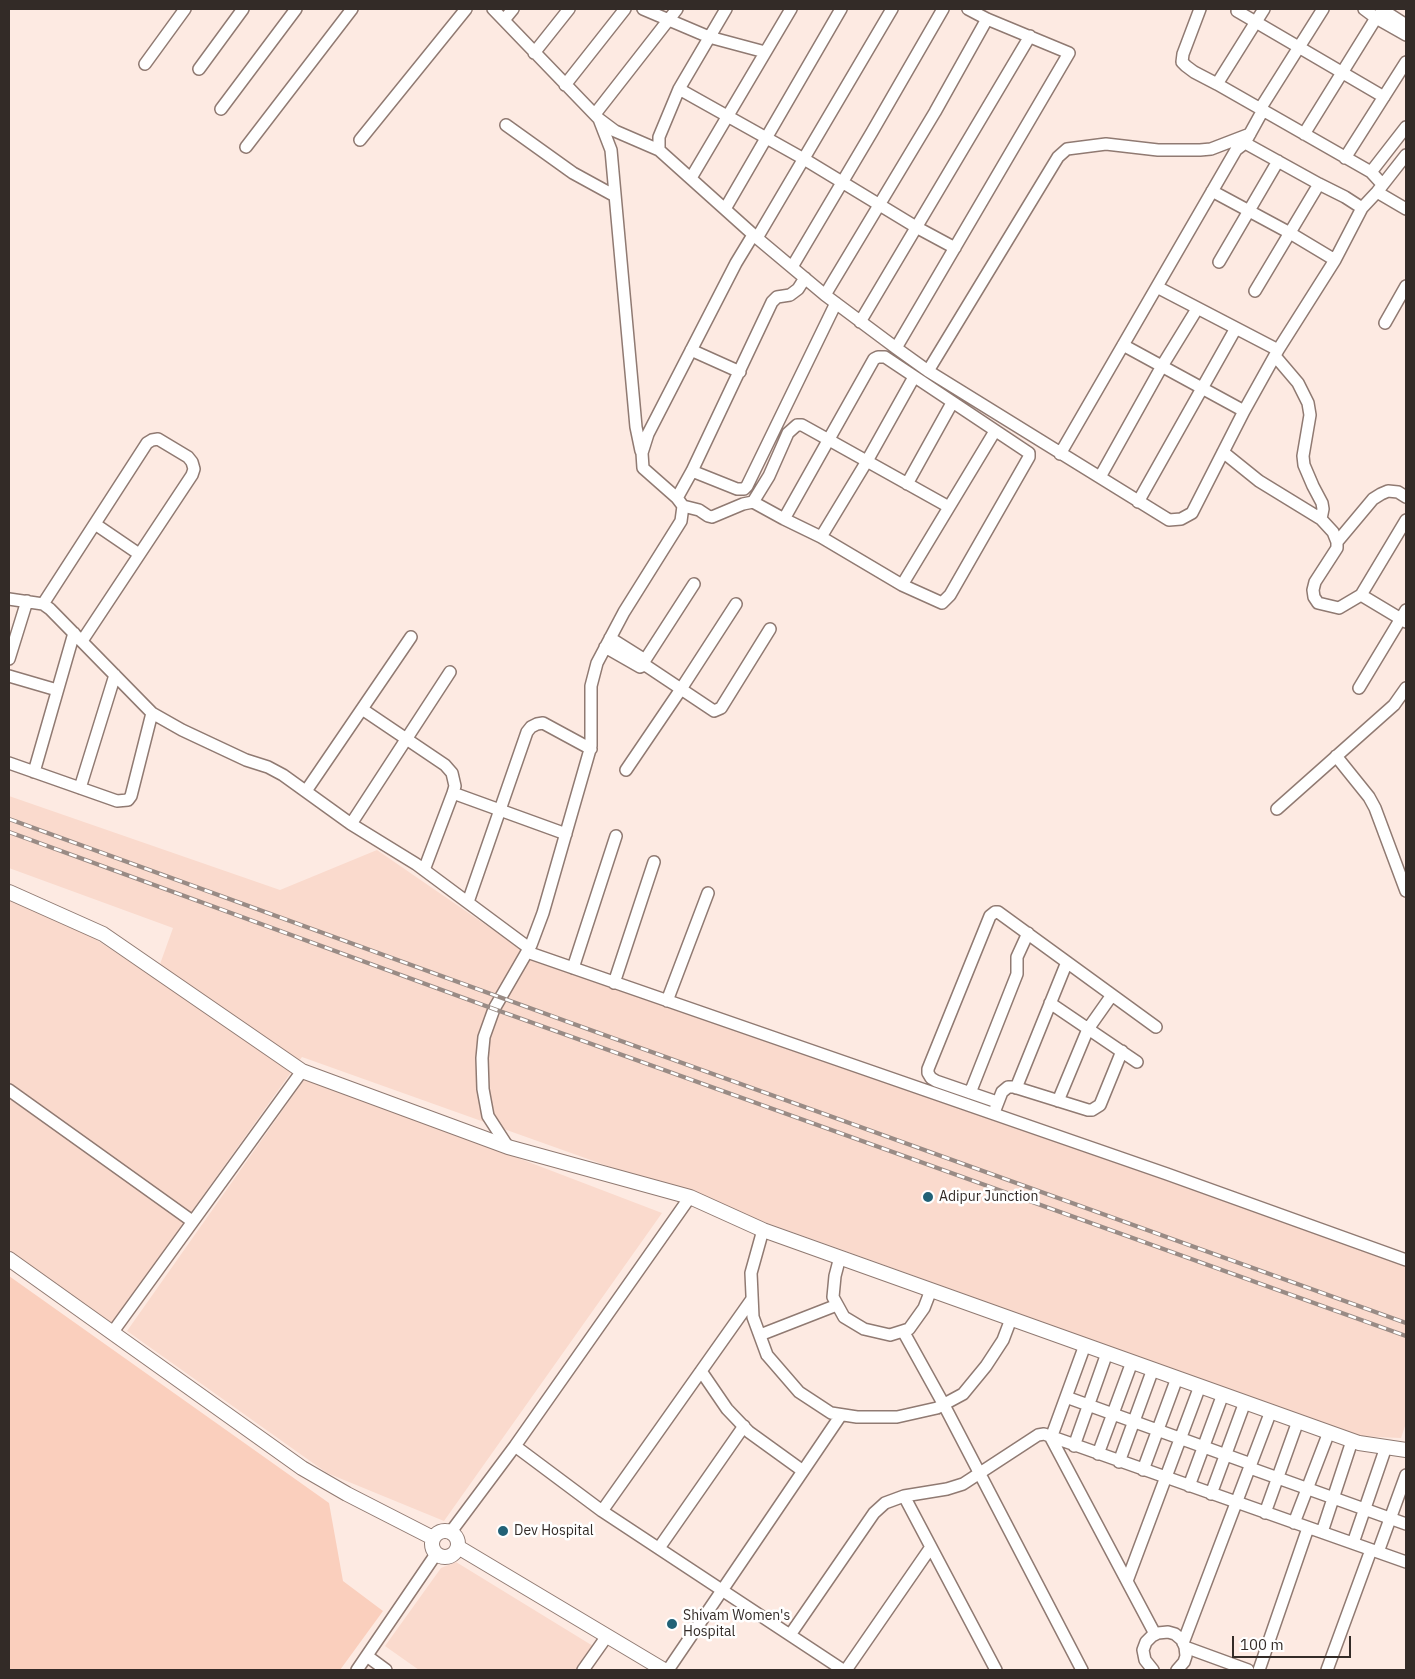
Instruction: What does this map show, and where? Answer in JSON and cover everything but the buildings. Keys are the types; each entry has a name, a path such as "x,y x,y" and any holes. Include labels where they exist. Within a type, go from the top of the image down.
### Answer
{"main road":[{"path":"9,892 103,934 302,1070 508,1147 690,1197 763,1230 1352,1441 1406,1450"},
{"path":"9,1259 302,1468 347,1494 433,1538"},
{"path":"440,1532 450,1533 456,1538 456,1550 445,1558 436,1554 432,1547 433,1538 440,1532"},
{"path":"456,1550 605,1639 652,1670"},
{"path":"605,1639 664,1670"}],"street":[{"path":"145,64 185,9"},
{"path":"199,69 243,9"},
{"path":"221,109 296,9"},
{"path":"360,140 466,9"},
{"path":"493,9 597,116 615,131 659,150 755,237 860,322 928,372 1169,520 1181,519 1192,513 1244,411 1277,353 1335,260 1362,208 1406,155"},
{"path":"504,20 513,9"},
{"path":"534,53 569,9"},
{"path":"566,85 625,9"},
{"path":"643,9 709,37 765,52"},
{"path":"597,116 677,9"},
{"path":"659,150 659,138 679,88 726,9"},
{"path":"691,178 790,9"},
{"path":"724,209 841,9"},
{"path":"642,453 648,434 736,263 755,237 804,159 892,9"},
{"path":"792,267 943,9"},
{"path":"896,348 1069,53 987,19 968,9"},
{"path":"1200,9 1183,54 1182,62 1194,72 1371,172 1380,188 1406,209"},
{"path":"1217,84 1264,9"},
{"path":"1060,454 1236,150 1247,139 1261,110 1324,9"},
{"path":"1364,9 1406,25"},
{"path":"246,147 349,10"},
{"path":"1237,11 1384,97"},
{"path":"1378,13 1406,35"},
{"path":"1304,134 1378,13"},
{"path":"826,295 987,19"},
{"path":"860,322 1030,36"},
{"path":"1345,158 1406,62"},
{"path":"679,88 955,248"},
{"path":"597,116 611,150 636,427 642,453 643,468 680,502 712,517 743,504 753,502 784,519 821,537 902,585 938,603 945,602 950,595 1029,457 1029,453 1028,450 995,431 885,357 878,357 874,359 784,519"},
{"path":"506,125 573,173 615,196"},
{"path":"1371,172 1406,127"},
{"path":"1247,139 1278,161 1362,208"},
{"path":"928,372 1058,156 1067,149 1106,144 1158,150 1200,150 1211,149 1247,139"},
{"path":"1219,262 1250,212 1278,161"},
{"path":"1255,291 1319,184"},
{"path":"1212,191 1290,233 1335,260"},
{"path":"508,1147 488,1116 483,1089 482,1058 484,1037 494,1009 528,950 543,913 590,749 591,686 597,663 624,612 681,521 680,502 692,471 772,302 777,297 790,295 798,289 805,278"},
{"path":"1385,323 1406,286"},
{"path":"1156,287 1236,328 1277,353 1298,384 1308,403 1310,415 1304,465 1322,503 1321,519"},
{"path":"692,471 737,489 744,489 747,486 836,303"},
{"path":"1100,477 1162,366 1198,308"},
{"path":"1138,502 1236,328"},
{"path":"1123,345 1244,411"},
{"path":"691,350 740,372"},
{"path":"821,537 867,461 914,377"},
{"path":"907,484 952,403"},
{"path":"753,502 769,476 788,433 797,425 802,425 949,507"},
{"path":"902,585 995,431"},
{"path":"34,772 57,690 78,637 139,554 192,475 194,469 188,457 158,439 147,443 43,604"},
{"path":"1223,452 1258,481 1321,519 1333,532 1337,548 1315,582 1313,590 1314,597 1318,603 1339,608 1361,595 1406,520"},
{"path":"1337,542 1374,499 1381,494 1388,491 1398,492 1406,497"},
{"path":"95,524 139,554"},
{"path":"608,642 640,667 694,584"},
{"path":"1359,688 1404,617 1361,595"},
{"path":"9,599 43,604 58,616 152,713 182,730 240,757 276,770 352,824 424,870 528,950 667,1001 995,1108 1406,1260"},
{"path":"9,659 26,601"},
{"path":"626,770 681,690 736,604"},
{"path":"645,662 681,690 717,710 721,708 770,630"},
{"path":"306,791 411,637"},
{"path":"352,824 450,672"},
{"path":"9,676 57,690"},
{"path":"80,788 115,676"},
{"path":"1277,809 1394,705 1406,688"},
{"path":"362,709 448,768 453,779 454,793 424,870"},
{"path":"9,763 117,801 128,800 131,796 152,713"},
{"path":"468,902 531,727 543,723 590,749"},
{"path":"1336,756 1369,797 1375,808 1406,891"},
{"path":"454,793 566,834"},
{"path":"573,968 616,836"},
{"path":"614,983 654,862"},
{"path":"667,1001 708,893"},
{"path":"995,1108 970,1093 936,1081 931,1078 928,1069 992,913 998,912 1156,1027"},
{"path":"970,1093 1018,974 1017,957 1028,934"},
{"path":"1016,1088 1067,962"},
{"path":"1058,1101 1088,1029 1112,995"},
{"path":"1050,1003 1137,1062"},
{"path":"995,1108 1004,1089 1008,1087 1088,1110 1097,1108 1100,1105 1122,1051"},
{"path":"112,1333 302,1070"},
{"path":"9,1090 192,1221"},
{"path":"450,1533 515,1446 690,1197"},
{"path":"763,1230 751,1273 753,1316 767,1355 799,1392 831,1413 856,1417 898,1417 937,1408 963,1394 986,1366 1003,1340 1011,1319"},
{"path":"840,1257 835,1276 833,1298 844,1317 864,1329 890,1335 909,1329 918,1319 931,1290"},
{"path":"602,1511 752,1299"},
{"path":"760,1335 838,1305"},
{"path":"903,1331 944,1404 1082,1670"},
{"path":"1085,1345 1051,1438 1155,1634"},
{"path":"1074,1446 1107,1353"},
{"path":"1098,1454 1132,1362"},
{"path":"1119,1462 1153,1369"},
{"path":"701,1370 727,1410 744,1426 803,1471"},
{"path":"1143,1470 1177,1378"},
{"path":"1127,1581 1200,1386"},
{"path":"1189,1486 1223,1394"},
{"path":"1066,1397 1225,1455 1307,1489 1406,1524"},
{"path":"1211,1494 1245,1402"},
{"path":"1177,1670 1184,1662 1186,1656 1184,1645 1271,1412"},
{"path":"668,1670 841,1415"},
{"path":"1265,1513 1298,1421"},
{"path":"659,1548 744,1426"},
{"path":"1294,1523 1329,1432"},
{"path":"790,1635 874,1513 885,1503 904,1496 947,1489 963,1484 1038,1435 1044,1434 1406,1562"},
{"path":"1322,1532 1352,1441"},
{"path":"515,1446 602,1511 845,1670 931,1547"},
{"path":"1353,1543 1386,1447"},
{"path":"1327,1670 1406,1475"},
{"path":"904,1496 996,1670"},
{"path":"1258,1670 1308,1528"},
{"path":"357,1670 436,1554"},
{"path":"1146,1669 1143,1650 1146,1642 1155,1634 1168,1632 1174,1634 1184,1645 1248,1670"},
{"path":"583,1670 605,1639"},
{"path":"366,1656 386,1670"}],"shaded area":[{"path":"9,796 280,890 377,850 502,936 921,1082 1406,1258 1406,1423 1401,1438 1355,1436 857,1255 302,1057 112,1323 9,1250 9,900 86,933 155,978 173,928 9,868"},
{"path":"306,1077 662,1213 444,1521 327,1473 127,1331"},
{"path":"9,1276 329,1503 343,1581 383,1611 340,1670 9,1670"},
{"path":"456,1562 593,1646 576,1670 419,1670 385,1646 441,1568"}],"railway":[{"path":"9,819 1406,1323"},
{"path":"9,832 494,1009 1406,1336"}],"place":[{"name":"Adipur Junction","path":"928,1197"},
{"name":"Dev Hospital","path":"503,1531"},
{"name":"Shivam Women's Hospital","path":"672,1624"}]}
